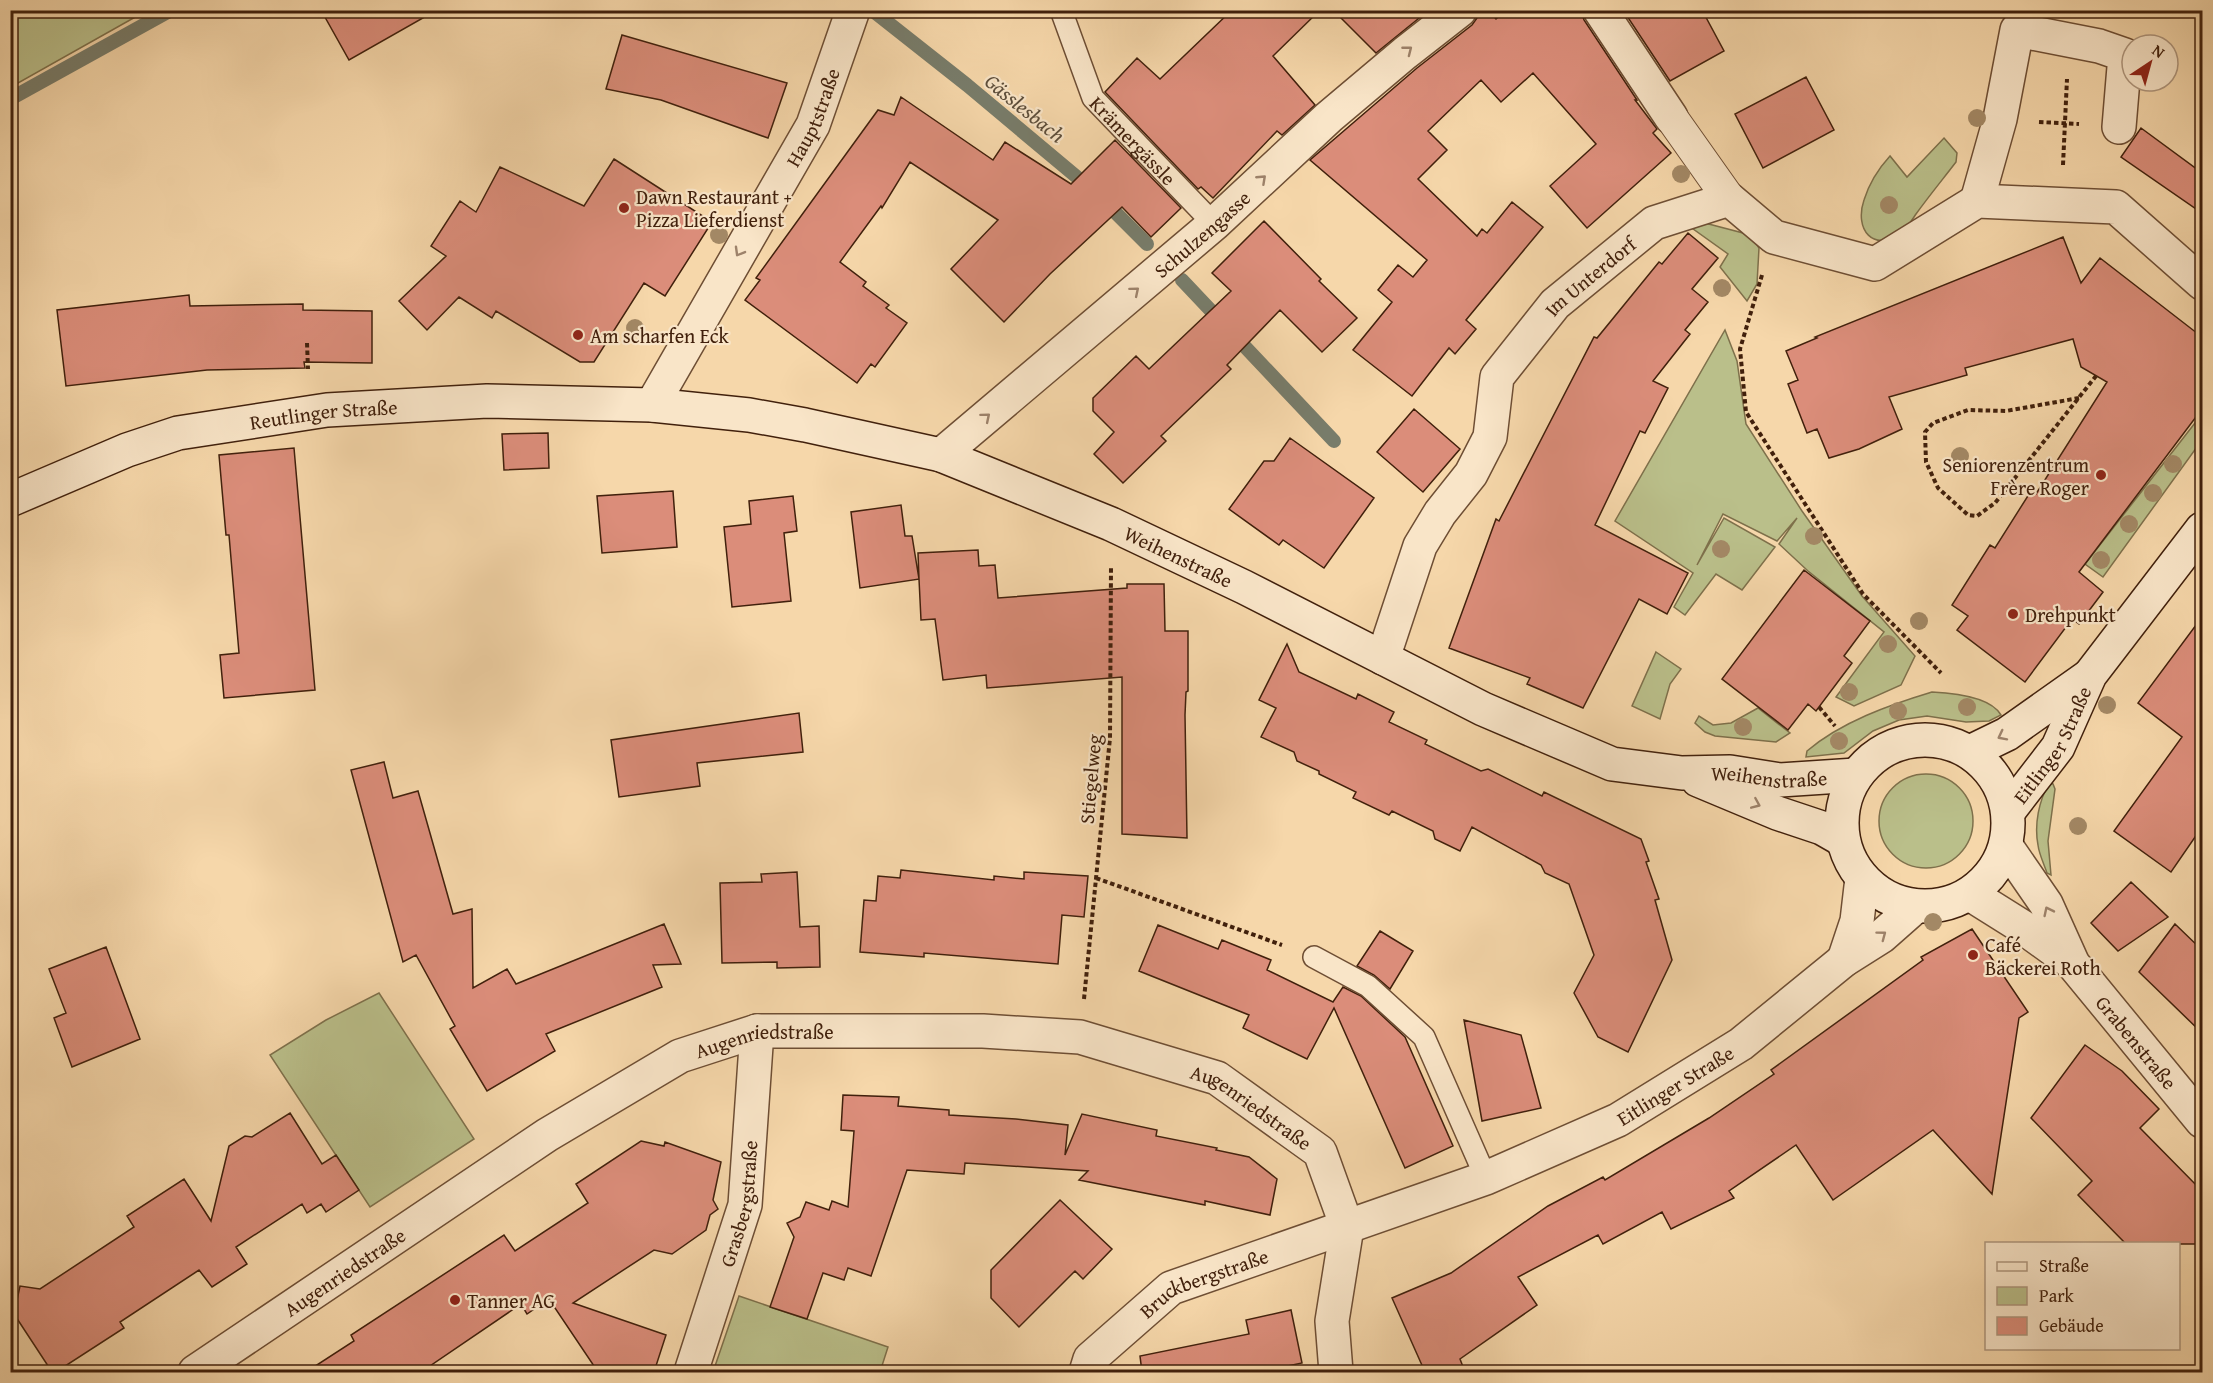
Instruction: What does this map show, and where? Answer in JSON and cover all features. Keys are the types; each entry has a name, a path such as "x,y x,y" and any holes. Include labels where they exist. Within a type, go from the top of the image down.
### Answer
{"street":[{"name":"Hauptstraße","path":"652,405 813,125 853,10"},
{"name":"Schulzengasse","path":"941,455 1214,224 1329,117 1460,10"},
{"path":"1600,10 1729,199 1774,237 1875,264 1977,201 2116,207 2202,283"},
{"path":"1977,201 2000,119 2017,30 2099,46 2125,55 2119,127"},
{"name":"Im Unterdorf","path":"1383,658 1420,546 1440,513 1471,474 1490,438 1497,377 1555,304 1654,223 1729,199"},
{"name":"Reutlinger Straße","path":"10,500 127,450 178,433 214,427 327,411 487,401 652,405"},
{"name":"Weihenstraße","path":"652,405 805,425 941,455 1111,524 1244,587 1483,709 1612,764 1682,773 1730,772 1780,780 1856,775"},
{"name":"Eitlinger Straße","path":"2008,812 2058,747 2090,675 2202,529"},
{"name":"Eitlinger Straße","path":"1970,752 2007,734 2090,675"},
{"path":"1924,740 1948,743 1970,752 1989,770 2001,789 2008,812 2009,829 2006,846 1999,863 1988,879 1970,894 1944,905 1916,906 1889,898 1874,890 1851,862 1843,840 1841,825 1845,798 1856,775 1880,752 1901,743 1924,740"},
{"name":"Weihenstraße","path":"1682,773 1777,813 1822,828 1843,840"},
{"name":"Grabenstraße","path":"2006,846 2046,904 2073,964"},
{"path":"1844,960 1857,921 1862,878"},
{"name":"Grabenstraße","path":"1970,894 2021,926 2073,964 2202,1120"},
{"name":"Eitlinger Straße","path":"1347,1227 1486,1178 1627,1114 1741,1044 1844,960 1882,936 1916,906"},
{"name":"Augenriedstraße","path":"195,1372 547,1136 680,1056 757,1031 983,1031 1080,1037 1217,1078 1320,1152 1347,1227"},
{"name":"Grasbergstraße","path":"690,1372 745,1205 757,1031"},
{"path":"1336,1372 1332,1321 1347,1227"},
{"name":"Bruckbergstraße","path":"1086,1372 1090,1359 1171,1288 1347,1227"}],"lane":[{"name":"Krämergässle","path":"1061,10 1093,98 1214,224"},
{"path":"1314,957 1368,986 1424,1037 1486,1178"}],"path":[{"path":"2062,204 2069,40"},
{"path":"2057,77 2077,78"},
{"path":"2000,119 2119,127"},
{"path":"1774,237 1740,349 1746,412 1863,594 1941,674"},
{"path":"307,343 308,369"},
{"path":"2079,398 2006,411 1968,410 1933,423 1925,432 1926,462 1938,488 1968,515 1977,516 1995,503 2079,398 2096,376"},
{"name":"Stiegelweg","path":"1080,1037 1110,738 1111,524"},
{"path":"1819,707 1835,726"},
{"path":"1096,878 1314,957"}],"green space":[{"path":"11,10 146,10 146,11 11,87"},
{"path":"1944,138 1957,153 1956,162 1908,226 1892,238 1882,240 1868,235 1862,220 1864,200 1882,166 1890,156 1907,177"},
{"path":"1701,222 1743,233 1759,248 1757,284 1747,301 1720,267 1728,254 1689,226"},
{"path":"1725,330 1737,361 1746,424 1802,511 1862,596 1915,656 1901,685 1854,706 1836,697 1884,632 1808,571 1779,544 1797,518 1777,541 1723,514 1697,565 1724,518 1775,547 1742,590 1716,574 1685,615 1674,607 1693,573 1615,521"},
{"path":"2202,414 2202,440 2103,577 2085,564"},
{"path":"1656,652 1681,669 1670,684 1660,719 1632,706"},
{"path":"1932,692 1980,700 1996,709 2001,715 1989,721 1966,722 1927,716 1899,720 1873,731 1844,753 1806,757 1807,751 1850,723"},
{"path":"1758,708 1790,733 1776,742 1715,736 1705,732 1695,723 1699,716 1713,725 1731,723"},
{"path":"1926,774 1944,777 1959,788 1970,803 1973,821 1970,839 1959,854 1944,865 1926,868 1908,865 1893,854 1882,839 1879,821 1882,803 1893,788 1908,777"},
{"path":"2049,783 2053,784 2055,789 2048,841 2051,875 2047,873 2040,855 2037,829 2042,797"},
{"path":"379,993 474,1139 370,1207 270,1055 326,1020"},
{"path":"739,1296 888,1347 880,1372 713,1372"}],"building":[{"path":"321,10 437,10 349,60"},
{"path":"1232,10 1320,10 1273,56 1315,105 1282,135 1277,131 1213,198 1201,187 1198,189 1105,92 1137,58 1160,79"},
{"path":"1333,10 1429,10 1376,53"},
{"path":"1478,10 1488,10 1496,19 1506,10 1581,10 1584,20 1637,100 1635,100 1657,129 1653,133 1671,153 1587,228 1550,186 1596,144 1533,73 1501,102 1481,80 1428,131 1447,150 1418,179 1477,236 1482,229 1487,233 1512,202 1543,227 1466,320 1476,329 1455,354 1449,348 1412,396 1353,350 1392,302 1378,290 1398,265 1413,277 1427,260 1310,160 1417,68 1472,25 1477,18"},
{"path":"1623,10 1702,10 1724,51 1670,81"},
{"path":"622,35 787,83 768,138 661,100 606,89"},
{"path":"1806,77 1834,130 1763,168 1735,114"},
{"path":"901,97 993,160 1005,142 1071,184 1115,140 1181,208 1151,237 1122,207 1050,274 1004,322 951,269 998,220 910,162 882,208 881,206 840,262 866,282 863,286 889,305 886,308 907,323 875,367 871,364 857,383 745,300 760,280 756,278 878,110 894,115"},
{"path":"2141,128 2202,173 2202,213 2121,157"},
{"path":"614,159 712,222 665,296 644,283 594,362 580,362 496,311 492,318 459,297 427,330 399,301 446,256 431,246 460,201 476,212 500,167 584,206"},
{"path":"1264,221 1321,279 1319,281 1357,318 1322,352 1280,310 1227,365 1231,369 1161,436 1166,441 1123,483 1094,454 1114,432 1093,411 1093,398 1136,356 1149,369 1231,291 1212,273"},
{"path":"1688,233 1718,258 1692,289 1708,302 1685,330 1690,334 1653,381 1668,388 1645,433 1640,431 1595,525 1688,573 1667,614 1639,599 1583,708 1527,684 1530,678 1449,648 1496,519 1499,521 1594,337 1597,338 1659,262 1662,264"},
{"name":"Seniorenzentrum Frère Roger","path":"2063,237 2081,283 2100,258 2202,337 2202,409 2079,572 2103,592 2079,624 2072,619 2025,682 1957,630 1968,616 1952,605 1990,545 1995,548 2031,491 2036,494 2107,382 2081,367 2073,339 1965,368 1967,375 1889,397 1902,429 1859,449 1829,458 1817,429 1807,433 1788,384 1798,380 1786,351 1817,338 1815,337"},
{"path":"189,295 190,306 303,304 303,310 372,311 372,363 304,362 305,368 207,370 66,386 57,310"},
{"path":"1414,409 1460,449 1423,492 1377,452"},
{"path":"548,433 549,468 504,470 502,434"},
{"path":"1290,438 1374,498 1324,568 1283,540 1279,545 1229,509 1264,461 1274,461"},
{"path":"294,448 315,690 224,698 220,655 239,653 229,535 226,535 219,455"},
{"path":"673,491 677,547 602,553 597,496"},
{"path":"793,496 797,531 784,533 791,601 732,607 724,527 751,524 749,501"},
{"path":"901,505 905,536 912,536 919,579 860,588 851,512"},
{"path":"978,550 979,566 995,565 998,598 1127,588 1127,584 1164,584 1165,631 1188,631 1188,691 1186,692 1185,715 1187,838 1122,834 1122,677 987,688 986,675 943,680 935,619 921,620 918,553"},
{"path":"1804,570 1870,621 1844,656 1852,663 1816,711 1808,704 1788,730 1722,679"},
{"path":"2202,617 2202,827 2171,872 2114,831 2182,737 2138,703"},
{"path":"1287,644 1299,672 1356,699 1358,694 1394,712 1389,722 1427,740 1425,744 1481,771 1488,769 1542,796 1544,792 1641,839 1649,861 1646,862 1659,899 1655,900 1672,960 1628,1052 1598,1037 1574,993 1594,955 1569,884 1545,873 1541,865 1472,827 1460,851 1435,839 1433,831 1392,811 1389,815 1353,798 1356,792 1297,761 1294,752 1261,737 1276,708 1259,700"},
{"path":"799,713 803,752 697,763 700,786 619,797 611,740"},
{"path":"384,762 393,798 418,791 453,914 472,909 473,988 507,969 516,984 664,924 681,964 653,965 662,987 546,1034 555,1051 487,1091 450,1029 455,1026 416,955 403,962 351,770"},
{"path":"901,870 994,880 994,876 1024,879 1024,872 1088,876 1084,917 1062,915 1058,964 924,953 924,957 860,952 864,900 876,901 878,876 900,878"},
{"path":"797,872 800,927 819,926 820,967 777,968 777,962 722,963 720,883 762,882 761,874"},
{"path":"2131,882 2168,917 2118,951 2091,923"},
{"path":"2175,924 2202,950 2202,1033 2139,972"},
{"path":"1158,925 1218,949 1222,940 1271,960 1267,970 1333,1002 1343,987 1361,996 1405,1037 1453,1146 1405,1168 1334,1008 1307,1059 1243,1028 1249,1015 1139,971"},
{"path":"1972,929 2028,1012 2019,1018 1992,1194 1933,1130 1833,1200 1796,1145 1729,1191 1734,1198 1671,1229 1662,1212 1603,1244 1598,1235 1518,1277 1537,1305 1460,1359 1465,1372 1425,1372 1392,1298 1451,1273 1548,1206 1603,1177 1605,1180 1709,1118 1774,1074 1771,1070 1923,960 1921,957"},
{"path":"1380,931 1413,951 1390,989 1374,975 1357,966"},
{"path":"106,947 140,1039 72,1067 54,1018 66,1013 49,969"},
{"path":"1464,1020 1521,1035 1541,1108 1482,1121"},
{"path":"2085,1045 2122,1071 2159,1109 2140,1128 2202,1191 2202,1244 2124,1242 2078,1195 2092,1181 2031,1118"},
{"path":"843,1095 899,1097 898,1106 949,1110 949,1115 1068,1125 1065,1155 1082,1114 1157,1130 1156,1136 1249,1157 1277,1179 1270,1215 1205,1201 1205,1205 1079,1180 1088,1171 965,1163 964,1174 907,1170 871,1276 848,1268 844,1280 823,1273 807,1319 770,1307 794,1237 787,1223 800,1217 806,1202 829,1210 832,1201 848,1207 854,1131 841,1130"},
{"path":"290,1113 322,1164 336,1155 359,1190 326,1212 321,1204 307,1213 302,1204 236,1247 247,1264 212,1287 199,1270 120,1322 124,1328 56,1372 52,1372 14,1314 20,1286 40,1289 134,1227 127,1216 184,1179 211,1221 229,1146 245,1136 252,1137"},
{"path":"641,1141 664,1146 665,1142 721,1162 713,1200 718,1209 710,1215 706,1230 672,1254 654,1250 573,1303 666,1335 654,1372 598,1372 549,1299 527,1314 521,1304 421,1372 306,1372 354,1341 351,1335 504,1235 515,1251 588,1203 576,1184"},
{"path":"1060,1200 1112,1249 1083,1279 1075,1271 1019,1327 991,1298 991,1270"},
{"path":"1291,1310 1302,1363 1259,1372 1142,1372 1140,1356 1249,1334 1246,1320"}],"waterway":[{"name":"Gässlesbach","path":"10,99 171,10"},
{"name":"Gässlesbach","path":"872,10 967,85 1090,188"},
{"name":"Gässlesbach","path":"1104,201 1147,244"},
{"name":"Gässlesbach","path":"1182,280 1334,441"}],"place":[{"name":"Dawn Restaurant + Pizza Lieferdienst","path":"624,208"},
{"name":"Am scharfen Eck","path":"578,335"},
{"name":"Seniorenzentrum Frère Roger","path":"2101,475"},
{"name":"Drehpunkt","path":"2013,614"},
{"name":"Café Bäckerei Roth","path":"1973,955"},
{"name":"Tanner AG","path":"455,1300"}]}
